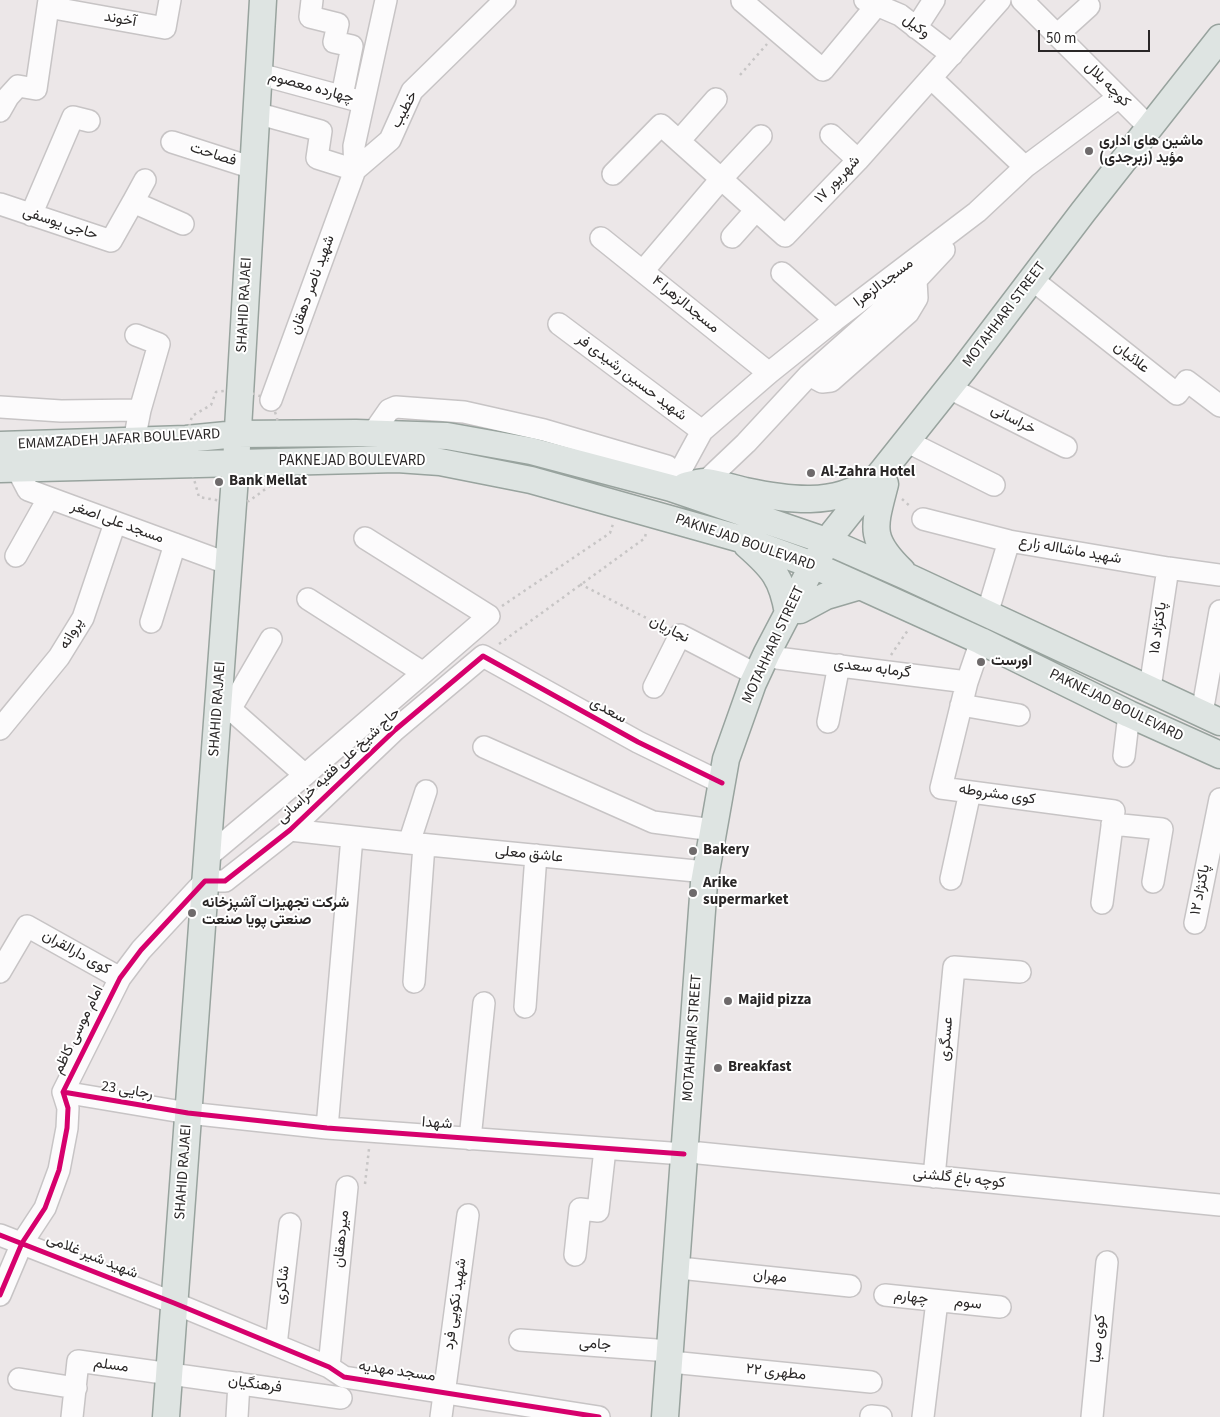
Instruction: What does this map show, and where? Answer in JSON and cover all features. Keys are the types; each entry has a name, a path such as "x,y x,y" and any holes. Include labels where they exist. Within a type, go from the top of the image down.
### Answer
{"main road":[{"name":"SHAHID RAJAEI","path":"166,1417 206,869 225,703 229,564 263,0"},
{"name":"MOTAHHARI STREET","path":"665,1417 689,1269 692,1154 706,872 726,759 757,675 818,568 834,545 1149,127 1220,38"},
{"name":"MOTAHHARI STREET","path":"885,477 916,446 959,392 1039,285 1220,52"},
{"path":"167,465 176,461 178,451 176,439 217,418 240,389 248,405 260,418 274,428 291,433"},
{"name":"PAKNEJAD BOULEVARD","path":"237,434 373,433 456,437 531,451 671,488 834,545 906,576 1201,713"},
{"name":"EMAMZADEH JAFAR BOULEVARD","path":"0,445 176,439 237,434"},
{"name":"PAKNEJAD BOULEVARD","path":"236,463 397,459 440,462 531,480 741,539 860,586 981,641 1129,714 1220,756"},
{"name":"EMAMZADEH JAFAR BOULEVARD","path":"9,469 236,463"},
{"path":"233,503 240,486 251,472 267,463"},
{"path":"197,464 224,488 233,503"},
{"path":"671,488 706,481 784,499 808,500 840,494 885,477"},
{"path":"885,477 877,512 877,536 879,544 888,557 906,576"},
{"path":"741,539 764,559 777,576 794,611 826,596 860,586"},
{"name":"MOTAHHARI STREET","path":"677,1417 676,1357 692,1154 728,819 742,749 794,611"},
{"path":"1170,732 1201,713"}],"street":[{"name":"آخوند","path":"48,4 165,28 170,0"},
{"path":"312,0 310,17 338,24 334,42 352,46 342,96"},
{"path":"256,113 321,131 317,158 355,170 354,146 386,0"},
{"name":"خطیب","path":"355,170 390,140 412,91 505,0"},
{"path":"743,0 742,2 778,32"},
{"path":"916,28 934,0"},
{"name":"کوچه بلال","path":"1022,0 1149,127"},
{"name":"وکیل","path":"778,32 823,70 871,3 900,15 952,55"},
{"name":"۱۷ شهریور","path":"613,174 662,125 785,236 858,160 952,55 992,3"},
{"path":"1,107 18,86 36,89 48,4"},
{"path":"1057,35 1089,6"},
{"name":"چهارده معصوم","path":"259,74 363,102"},
{"path":"931,78 1025,167"},
{"name":"مسجدالزهرا","path":"671,488 702,431 769,373 835,320 977,212 1025,167 1119,97"},
{"path":"679,141 716,99"},
{"path":"31,215 73,118 88,121"},
{"path":"831,135 858,160"},
{"path":"644,271 721,179 761,136"},
{"name":"فصاحت","path":"172,142 253,168"},
{"name":"شهید ناصر دهقان","path":"271,400 355,170"},
{"path":"145,180 133,202 184,224"},
{"name":"حاجی یوسفی","path":"0,204 111,241 133,202"},
{"path":"732,237 756,210"},
{"path":"706,481 746,443 810,375 916,280 977,212"},
{"name":"مسجدالزهرا ۴","path":"601,238 769,373"},
{"path":"782,273 835,320"},
{"name":"علائیان","path":"1039,285 1177,394 1187,381 1220,406"},
{"name":"شهید حسین رشیدی فر","path":"559,324 702,431"},
{"path":"134,440 158,344 136,336"},
{"name":"خراسانی","path":"959,392 1066,447"},
{"path":"0,407 61,411 140,410"},
{"path":"60,443 61,411"},
{"path":"916,446 994,485"},
{"name":"مسجد علی اصغر","path":"9,469 28,490 48,499 229,564"},
{"path":"16,556 48,499"},
{"name":"شهید ماشااله زارع","path":"923,518 1009,541 1168,568 1220,574"},
{"name":"پروانه","path":"1,727 60,657 83,618 115,523"},
{"path":"365,538 489,616"},
{"path":"986,614 1009,541"},
{"path":"151,622 175,544"},
{"name":"پاکنژاد ۱۵","path":"1150,688 1168,568"},
{"path":"308,599 422,672"},
{"path":"1201,713 1220,611"},
{"name":"حاج شیخ علی فقیه خراسانی","path":"483,656 395,730 290,830 225,881 206,869 305,775 489,616"},
{"path":"654,687 680,635"},
{"name":"نجاریان","path":"680,635 757,675"},
{"path":"271,639 225,703 305,775"},
{"name":"کوی مشروطه","path":"981,641 967,682 941,788 1113,817 1162,829 1153,882"},
{"name":"سعدی","path":"483,656 638,742 722,783"},
{"name":"گرمابه سعدی","path":"777,658 967,682"},
{"path":"828,722 840,665"},
{"path":"961,705 1020,715"},
{"path":"1124,756 1129,714"},
{"path":"484,747 652,822 713,830"},
{"path":"414,982 417,844 426,791"},
{"path":"952,879 970,792"},
{"name":"پاکنژاد ۱۲","path":"1194,923 1212,874 1220,799"},
{"path":"1102,902 1113,817"},
{"name":"عاشق معلی","path":"290,830 706,872"},
{"path":"327,1128 352,837"},
{"path":"525,1007 536,856"},
{"name":"امام موسی کاظم","path":"0,1295 22,1243 45,1208 59,1170 67,1128 68,1108 63,1092 120,978 206,869"},
{"name":"کوی دارالقران","path":"0,972 27,926 120,978"},
{"name":"عسگری","path":"934,1177 954,967 1020,972"},
{"path":"470,1139 484,1003"},
{"name":"رجایی 23","path":"63,1092 188,1113"},
{"name":"شهدا","path":"188,1113 327,1128 692,1154"},
{"path":"575,1255 580,1209 598,1211 605,1148"},
{"name":"کوچه باغ گلشنی","path":"692,1154 1220,1205"},
{"name":"میردهقان","path":"340,1408 336,1372 347,1186"},
{"name":"شهید نکویی فرد","path":"441,1417 468,1215"},
{"name":"شاکری","path":"276,1345 290,1224"},
{"name":"شهید شیر غلامی","path":"0,1235 174,1303"},
{"name":"کوی صبا","path":"1092,1417 1107,1262"},
{"name":"مهران","path":"689,1269 850,1286"},
{"name":"چهارم","path":"884,1295 937,1301"},
{"path":"923,1417 937,1301"},
{"name":"سوم","path":"937,1301 1000,1307"},
{"name":"مسجد مهدیه","path":"174,1303 336,1372 599,1417"},
{"name":"جامی","path":"520,1340 676,1357"},
{"name":"مطهری ۲۲","path":"676,1357 871,1382"},
{"name":"مسلم","path":"72,1417 78,1361 169,1373"},
{"name":"فرهنگیان","path":"169,1373 240,1383 340,1408"},
{"path":"19,1379 76,1388"},
{"path":"237,1417 240,1383"}],"path":[{"path":"740,75 778,32"},
{"path":"885,477 923,518"},
{"path":"489,616 610,533 618,503"},
{"path":"483,656 644,538 652,513"},
{"path":"880,670 919,613"},
{"path":"347,1186 365,1190 371,1131"}],"cycle path":[{"path":"0,1295 22,1243 45,1208 59,1170 67,1128 68,1108 63,1092 120,978 141,950 205,881 225,881 290,830 395,730 483,656 638,742 722,783"},
{"path":"63,1092 188,1113 327,1128 684,1154"},
{"path":"0,1235 174,1303 329,1367 344,1377 599,1417"}],"place":[{"name":"ماشین های اداری مؤید (زبرجدی)","path":"1089,151"},
{"name":"Al-Zahra Hotel","path":"811,473"},
{"name":"Bank Mellat","path":"219,482"},
{"name":"اورست","path":"981,662"},
{"name":"Bakery","path":"693,851"},
{"name":"Arike supermarket","path":"693,893"},
{"name":"شرکت تجهیزات آشپزخانه صنعتی پویا صنعت","path":"192,913"},
{"name":"Majid pizza","path":"728,1001"},
{"name":"Breakfast","path":"718,1068"}]}
